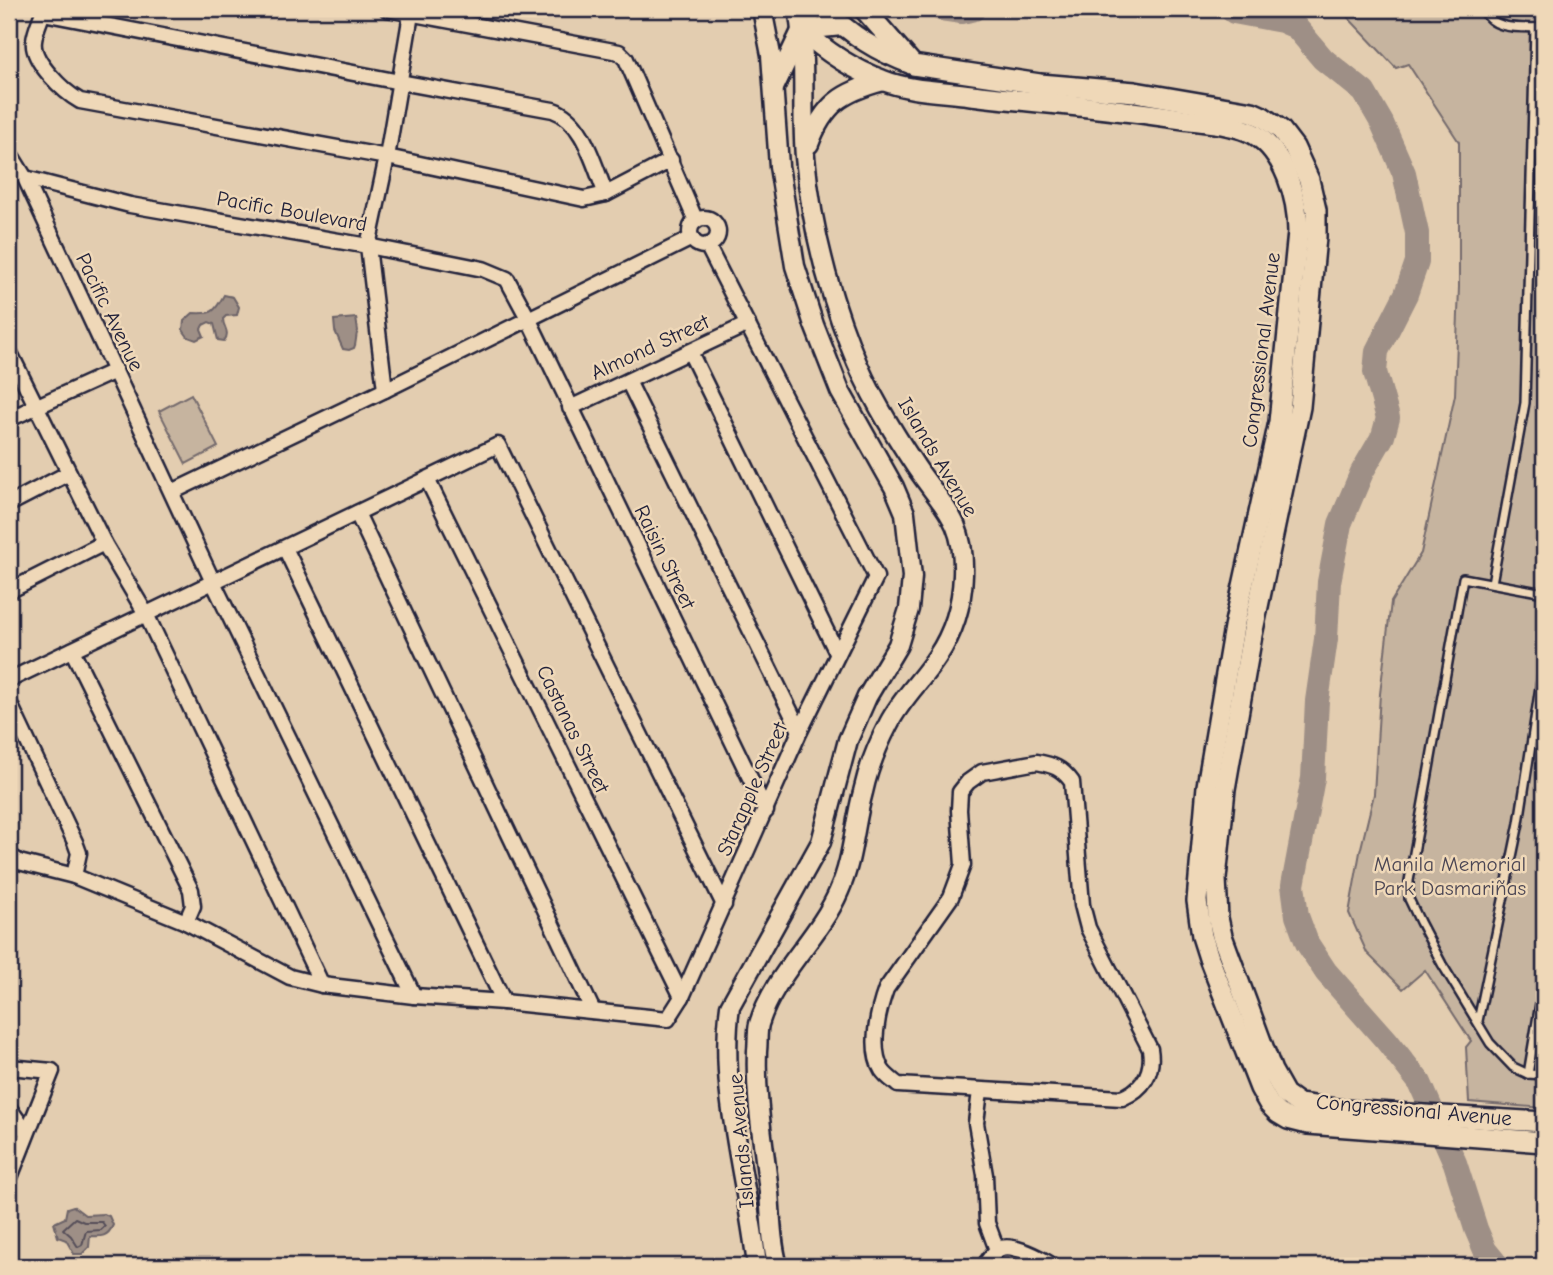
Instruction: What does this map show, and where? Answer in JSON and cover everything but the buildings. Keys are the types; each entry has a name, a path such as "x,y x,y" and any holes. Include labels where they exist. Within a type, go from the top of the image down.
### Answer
{"main road":[{"path":"802,30 815,9"},
{"path":"864,9 913,65"},
{"name":"Congressional Avenue","path":"802,30 828,52 883,81 919,89 1135,111 1244,130 1256,135 1276,156 1290,186 1297,211 1298,232 1281,406 1234,627 1207,786 1197,901 1202,936 1225,1002 1269,1104 1341,1119 1539,1142"},
{"name":"Congressional Avenue","path":"913,65 1040,84 1135,92 1252,112 1281,130 1294,147 1309,180 1316,210 1317,237 1300,407 1248,660 1225,789 1216,879 1218,918 1234,971 1276,1081 1285,1094 1290,1110 1308,1124 1341,1119 1537,1122"}],"street":[{"path":"387,9 620,52 626,59 696,220"},
{"name":"Islands Avenue","path":"757,1266 728,1072 726,1034 730,1006 821,842 848,740 867,697 898,645 909,609 912,578 905,513 894,487 840,391 795,266 779,166 771,55 762,9"},
{"name":"Congressional Avenue","path":"783,9 802,30"},
{"name":"Islands Avenue","path":"778,1266 771,1231 757,1105 758,1026 775,990 839,892 863,791 876,754 889,722 909,691 936,659 954,627 961,599 963,570 961,544 955,521 917,469 864,379 841,320 823,262 813,216 805,154 802,30 798,9"},
{"name":"Congressional Avenue","path":"824,9 873,48 913,65"},
{"path":"606,194 578,131 564,114 553,110 44,11 33,42 34,52 67,94 80,101 387,157 584,199 606,194 671,160"},
{"path":"385,390 368,246 387,157 411,14"},
{"path":"774,88 802,30 842,26"},
{"path":"805,154 821,116 834,102 848,92 883,81"},
{"name":"Pacific Avenue","path":"9,152 25,178 214,582 414,996"},
{"name":"Pacific Boulevard","path":"25,178 130,205 368,246 483,269 507,279 529,320"},
{"path":"708,219 718,228 715,240 708,245 698,244 692,238 690,230 696,220 708,219"},
{"path":"172,492 529,320 692,238"},
{"path":"708,245 748,324"},
{"name":"Raisin Street","path":"529,320 766,811"},
{"name":"Almond Street","path":"570,408 748,324"},
{"name":"Starapple Street","path":"593,1011 668,1019 682,997 800,732 876,577 748,324"},
{"path":"9,351 104,544 146,614 323,985"},
{"path":"690,352 837,653"},
{"path":"9,419 115,371"},
{"path":"840,391 864,379"},
{"path":"628,381 800,732"},
{"path":"9,680 498,445 724,905"},
{"path":"9,504 69,473"},
{"name":"Castanas Street","path":"427,479 682,997"},
{"path":"357,513 593,1011"},
{"path":"9,592 104,544"},
{"path":"285,548 504,1002"},
{"path":"72,650 191,890 193,906 186,922"},
{"path":"9,702 75,842 79,853 74,876"},
{"path":"1037,762 1054,766 1066,773 1072,782 1082,905 1088,928 1150,1049 1150,1070 1143,1085 1122,1098 980,1091 898,1085 884,1073 877,1062 875,1047 881,1003 886,989 951,897 959,880 963,865 958,810 960,792 982,772 1037,762"},
{"path":"9,855 32,867 74,876 186,922 290,977 323,985 414,996 593,1011"},
{"path":"9,1068 52,1071 9,1180"},
{"path":"980,1091 976,1123 983,1162 987,1223 998,1250"},
{"path":"9,1108 27,1133"},
{"path":"984,1266 998,1250 1005,1247 1038,1256 1053,1266"}],"lane":[{"path":"1483,9 1493,22 1508,27 1544,28"},
{"path":"1492,583 1524,403 1535,28"},
{"path":"1544,593 1463,578 1409,881 1409,900 1442,964 1490,1043 1513,1067 1544,1075"},
{"path":"1478,1021 1519,823 1544,661"},
{"path":"1528,1073 1544,981"}],"green space":[{"name":"Manila Memorial Park Dasmariñas","path":"1340,9 1544,9 1544,1108 1469,1102 1466,1047 1471,1041 1425,970 1403,989 1367,953 1349,913 1374,794 1380,694 1391,602 1421,553 1455,395 1459,287 1459,142 1408,64 1396,68"},
{"path":"191,394 218,447 186,464 159,411"}],"water":[{"path":"224,295 233,297 239,307 237,315 223,319 227,332 224,341 218,340 214,324 209,322 201,329 204,336 196,340 188,337 183,330 184,321 193,313 212,311"},
{"path":"356,318 358,331 354,348 343,349 335,331 334,320"},
{"path":"73,1206 85,1215 109,1216 113,1225 104,1235 90,1236 89,1247 82,1254 74,1254 66,1240 58,1237 54,1223 65,1218 67,1208"}],"waterway":[{"path":"941,9 962,12 974,9"},
{"path":"1230,9 1282,21 1296,27 1323,59 1364,92 1382,123 1404,173 1417,233 1417,262 1406,294 1377,351 1375,372 1388,418 1383,436 1362,472 1340,524 1329,582 1326,639 1317,701 1313,778 1293,885 1297,916 1307,943 1326,972 1420,1083 1455,1163 1476,1229 1485,1250 1498,1266"}]}
